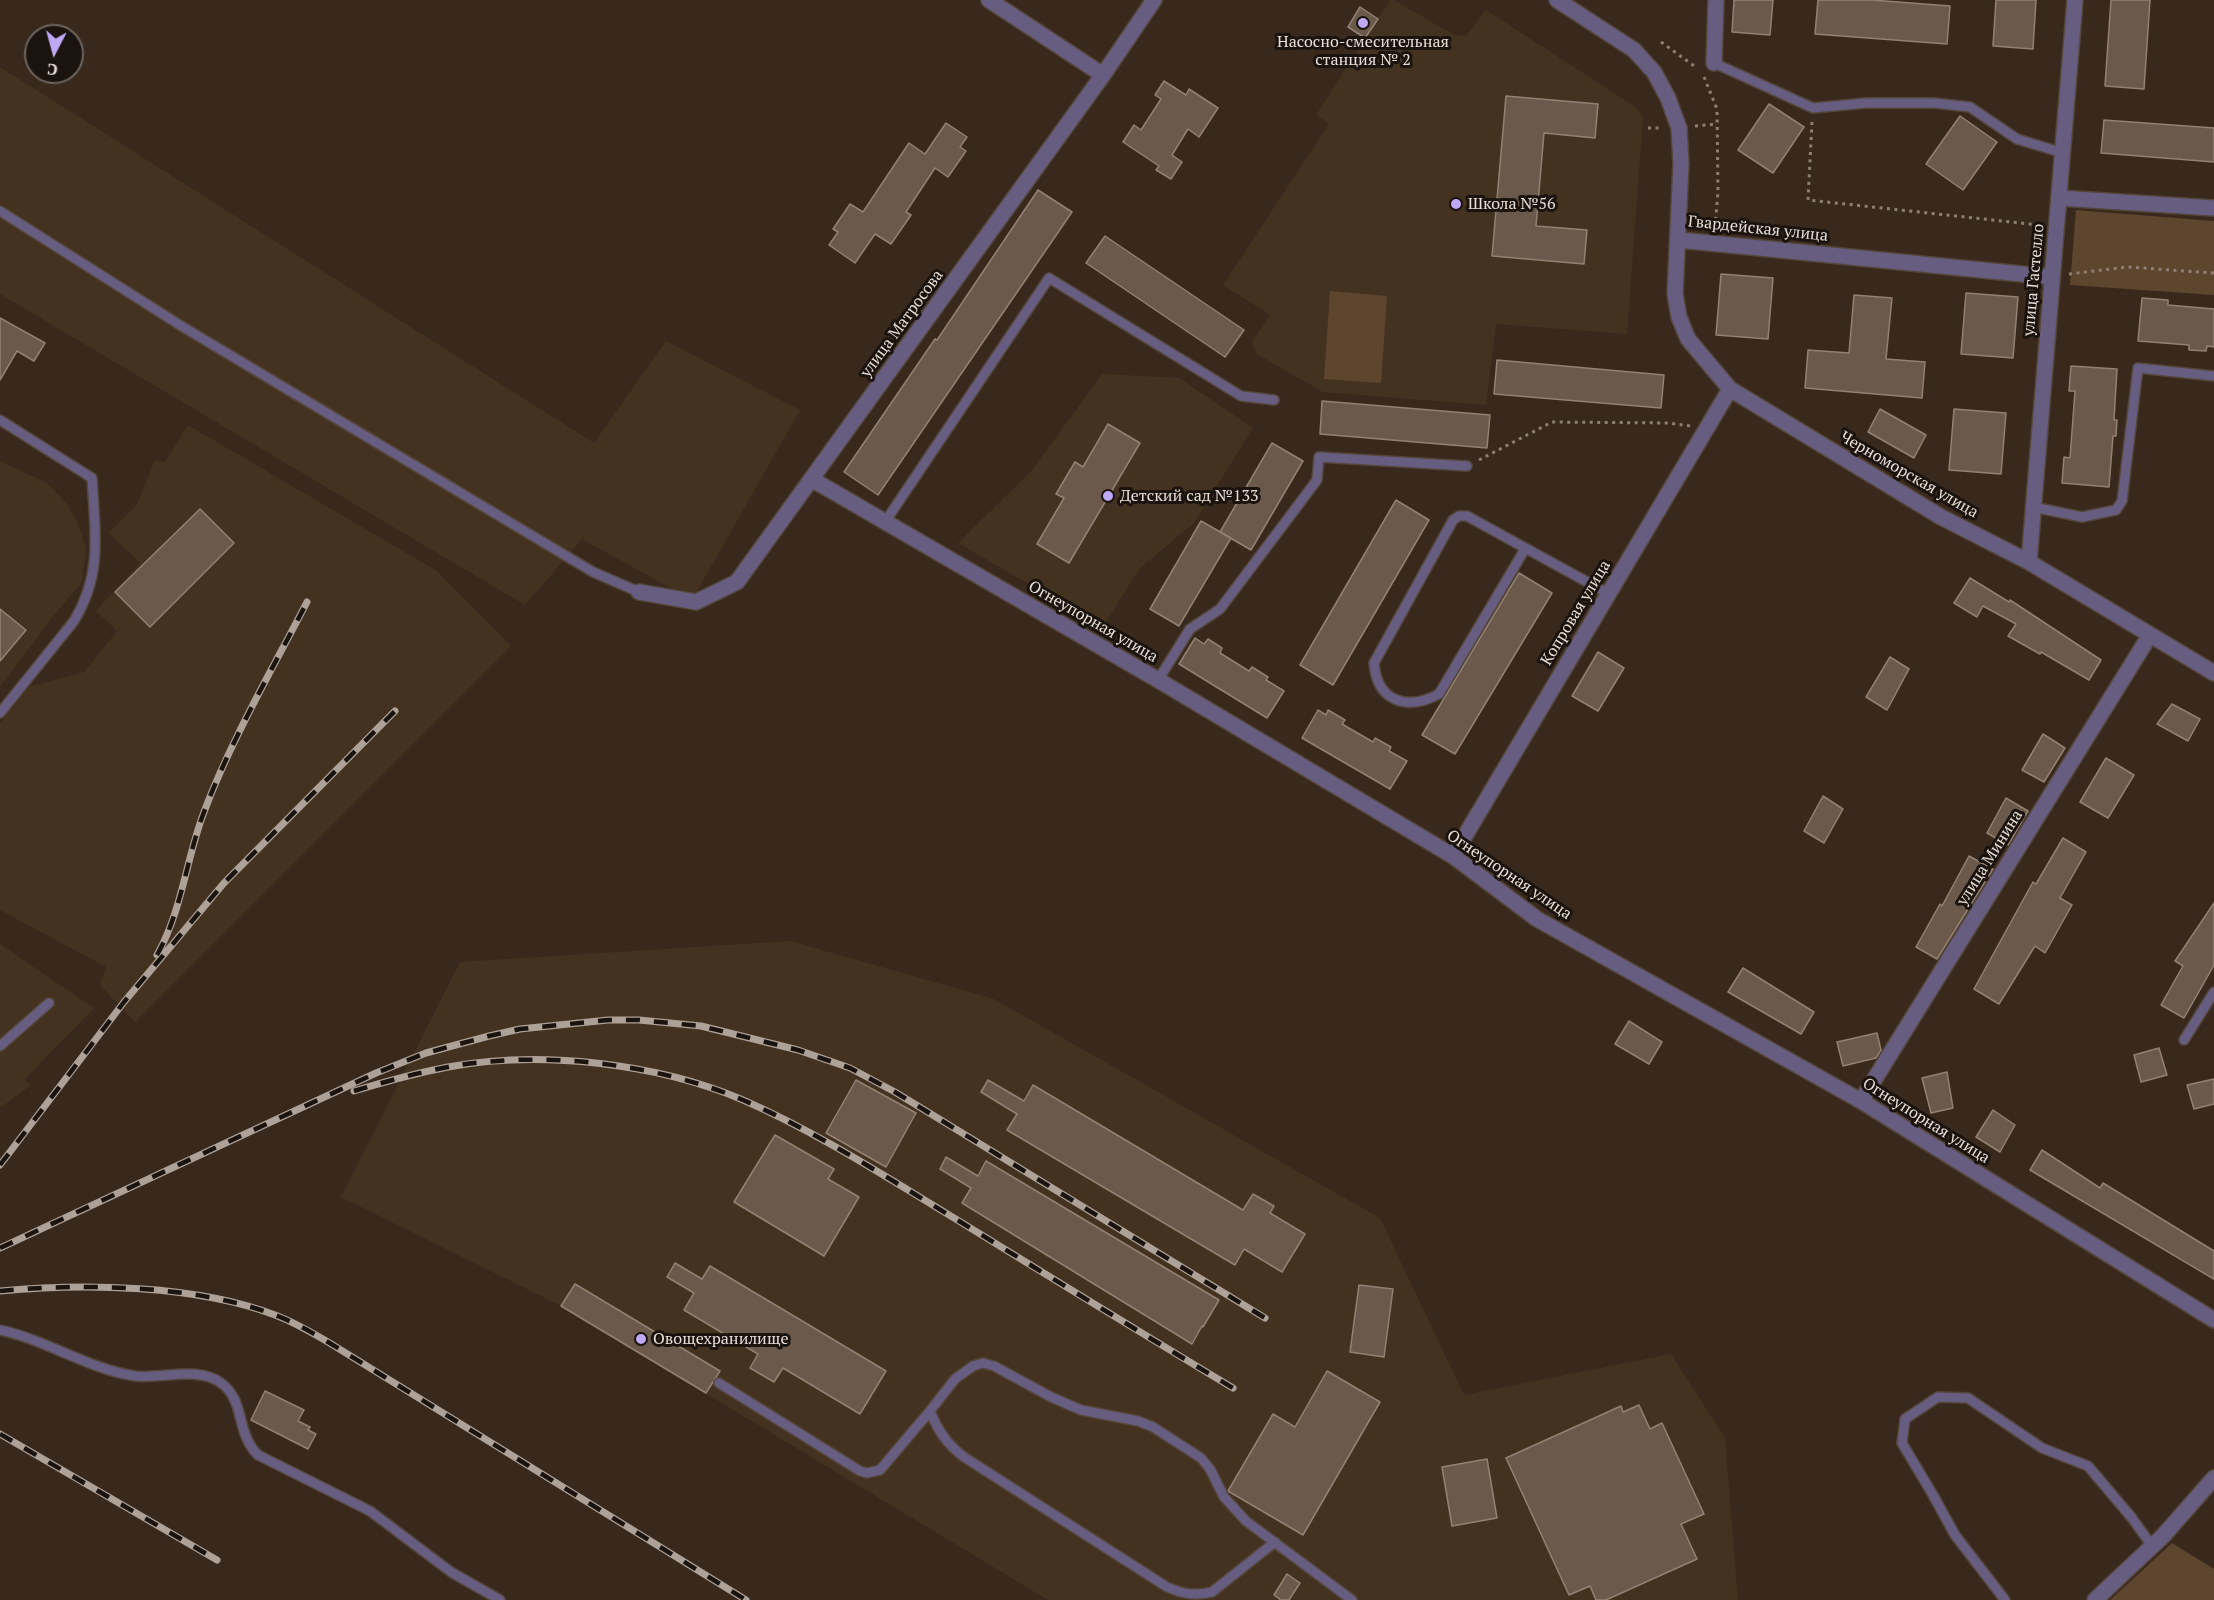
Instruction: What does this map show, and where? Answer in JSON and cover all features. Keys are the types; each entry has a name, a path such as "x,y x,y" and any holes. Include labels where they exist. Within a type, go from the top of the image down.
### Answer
{"street":[{"path":"989,0 1103,75"},
{"name":"улица Матросова","path":"639,592 696,602 737,582 813,480 1103,75 1154,0"},
{"name":"Гвардейская улица","path":"1557,0 1634,50 1654,72 1668,98 1678,128 1681,164 1679,240 2052,276"},
{"path":"1714,63 1716,0"},
{"name":"улица Гастелло","path":"2029,562 2075,0"},
{"path":"2059,198 2214,208"},
{"name":"Черноморская улица","path":"1679,240 1675,294 1679,317 1688,339 1730,389 1941,517 2029,562 2214,673"},
{"name":"Копровая улица","path":"1453,856 1730,389"},
{"name":"Огнеупорная улица","path":"813,480 1158,680 1453,856 1537,919 1861,1101 2214,1320"},
{"name":"улица Минина","path":"1861,1101 2150,635"},
{"path":"2095,1600 2178,1520 2214,1478"}],"lane":[{"path":"1714,63 1813,108 1866,103 1954,104 1970,107 2017,139 2063,153"},
{"path":"0,211 183,327 593,572 639,592"},
{"path":"885,522 1049,278 1241,396 1274,400"},
{"path":"2033,507 2082,517 2116,510 2122,501 2138,368 2214,376"},
{"path":"0,420 92,478 96,538 93,575 89,593 82,607 74,621 0,713"},
{"path":"1158,680 1190,629 1220,609 1317,480 1319,457 1467,466"},
{"path":"1525,549 1439,694 1426,701 1405,703 1386,693 1375,679 1374,663 1453,520 1459,516 1467,516 1609,594"},
{"path":"2184,1041 2214,992"},
{"path":"0,1046 49,1003"},
{"path":"0,1330 119,1373 159,1377 197,1375 220,1382 230,1390 235,1399 243,1435 258,1455 370,1511 451,1572 500,1600"},
{"path":"719,1383 867,1473 880,1470 955,1379 973,1365 983,1363 994,1366 1081,1410 1138,1421 1170,1437 1201,1458 1210,1469 1224,1497 1235,1510 1352,1600"},
{"path":"2005,1600 1954,1535 1902,1443 1905,1419 1938,1397 1968,1398 2042,1448 2088,1466 2133,1518 2152,1546"},
{"path":"930,1411 943,1438 949,1446 964,1457 1177,1592 1199,1595 1212,1592 1275,1542"}],"path":[{"path":"1661,42 1702,71 1717,109 1718,192 1714,244"},
{"path":"1813,108 1808,200 2041,225"},
{"path":"2052,276 2128,267 2214,273"},
{"path":"1467,466 1552,422 1668,423 1707,428"}],"shaded area":[{"name":"Школа №56","path":"1390,0 1394,0 1454,35 1466,36 1486,10 1634,106 1643,117 1627,334 1496,324 1486,405 1323,392 1257,354 1252,342 1270,315 1223,285 1329,124 1316,115"},
{"path":"0,67 594,443 666,341 800,410 692,600 582,539 525,605 0,294"},
{"path":"2076,210 2214,221 2214,295 2070,285"},
{"path":"1330,291 1387,296 1381,383 1324,379"},
{"name":"Детский сад №133","path":"1102,374 1179,378 1253,428 1194,523 1140,568 1103,627 958,543 1033,469"},
{"path":"188,425 437,571 511,646 135,1022 100,985 106,967 0,910 0,723 29,687 84,672 117,631 96,611 140,563 109,533 136,506 155,460 165,462"},
{"path":"0,461 47,483 67,504 77,521 86,548 82,582 0,687"},
{"path":"790,941 994,999 1380,1218 1464,1395 1671,1354 1725,1438 1738,1600 1048,1600 561,1306 341,1197 460,962"},
{"path":"0,944 94,1008 25,1079 31,1085 0,1108"},
{"path":"2172,1543 2214,1569 2214,1600 2110,1600"}],"building":[{"path":"1734,0 1773,0 1770,35 1732,32"},
{"path":"1818,0 1872,0 1950,6 1947,44 1815,34"},
{"path":"1996,0 2036,0 2033,49 1993,46"},
{"path":"2111,0 2150,0 2144,89 2105,86"},
{"name":"Насосно-смесительная станция № 2","path":"1360,7 1378,19 1365,38 1348,27"},
{"path":"1164,81 1186,95 1189,89 1218,108 1199,137 1188,129 1172,155 1182,162 1171,179 1156,170 1159,166 1123,142 1134,125 1141,130 1161,99 1155,95"},
{"path":"1506,96 1598,104 1595,138 1544,133 1536,226 1587,230 1584,264 1492,256"},
{"path":"1769,104 1804,127 1773,173 1738,150"},
{"path":"1960,116 1997,142 1963,190 1926,164"},
{"path":"2104,120 2214,128 2214,162 2101,153"},
{"path":"946,123 967,137 960,147 966,151 948,177 935,168 906,212 911,215 891,244 875,234 855,263 829,245 838,232 833,229 850,204 863,212 909,143 925,154"},
{"path":"1038,190 1072,212 878,495 844,472 935,339 937,340"},
{"path":"1105,236 1244,330 1225,357 1086,263"},
{"path":"1721,274 1773,278 1768,339 1716,335"},
{"path":"1966,293 2018,297 2013,358 1961,354"},
{"path":"1854,295 1892,298 1886,359 1925,362 1922,398 1805,388 1808,350 1849,353"},
{"path":"2142,298 2168,300 2168,305 2214,309 2214,347 2207,346 2206,351 2189,350 2189,345 2138,341"},
{"path":"0,318 45,343 34,361 17,351 0,380"},
{"path":"1497,360 1664,375 1661,408 1494,394"},
{"path":"2071,366 2117,369 2114,420 2117,420 2116,436 2113,436 2109,487 2062,483 2064,457 2070,458 2075,391 2069,391"},
{"path":"1322,401 1490,415 1487,448 1320,434"},
{"path":"1880,409 1926,435 1914,458 1868,432"},
{"path":"1954,409 2006,413 2001,474 1949,470"},
{"path":"1108,424 1140,443 1069,563 1037,544 1064,498 1056,494 1075,462 1083,467"},
{"path":"1272,443 1303,461 1251,550 1220,532"},
{"path":"1396,500 1429,520 1333,685 1300,665"},
{"path":"200,509 234,543 150,627 115,592"},
{"path":"1201,521 1231,538 1179,626 1150,609"},
{"path":"1519,573 1552,593 1455,754 1422,735"},
{"path":"1970,578 2009,602 2010,600 2101,660 2089,680 2008,636 2016,624 1983,606 1977,617 1954,603"},
{"path":"0,609 26,630 0,661"},
{"path":"1195,638 1204,644 1208,639 1222,648 1220,653 1249,671 1252,667 1268,677 1266,680 1284,691 1267,718 1179,664"},
{"path":"1598,652 1624,668 1598,711 1572,696"},
{"path":"1890,657 1909,669 1887,710 1866,697"},
{"path":"2172,704 2200,719 2188,741 2157,724"},
{"path":"1318,710 1326,715 1328,710 1345,720 1342,724 1373,742 1375,738 1391,747 1389,751 1407,761 1390,789 1302,738"},
{"path":"2043,734 2065,748 2044,782 2022,770"},
{"path":"2106,758 2134,775 2108,818 2080,802"},
{"path":"1823,796 1843,809 1824,843 1804,831"},
{"path":"2006,798 2028,811 2008,845 1987,833"},
{"path":"2063,838 2086,852 2060,898 2072,905 2045,953 2035,946 1999,1004 1974,989 2033,882 2036,884"},
{"path":"1969,856 1993,869 1937,959 1916,947 1940,904 1942,906"},
{"path":"2214,903 2214,965 2184,1018 2161,1005 2183,966 2175,961"},
{"path":"1743,968 1814,1012 1801,1034 1728,992"},
{"path":"1629,1021 1662,1042 1649,1064 1615,1044"},
{"path":"1877,1033 1881,1050 1876,1058 1843,1066 1837,1042"},
{"path":"2159,1048 2167,1075 2141,1082 2134,1055"},
{"path":"1947,1072 1953,1108 1931,1113 1922,1078"},
{"path":"2214,1079 2214,1104 2194,1109 2187,1085"},
{"path":"856,1080 916,1113 886,1167 826,1133"},
{"path":"988,1080 1024,1101 1033,1085 1243,1210 1253,1194 1274,1206 1270,1213 1305,1234 1282,1272 1244,1249 1235,1265 1007,1130 1017,1114 981,1092"},
{"path":"1993,1110 2015,1125 2000,1152 1976,1137"},
{"path":"775,1135 834,1169 828,1179 859,1197 824,1256 734,1202"},
{"path":"2042,1150 2100,1188 2103,1183 2214,1251 2214,1279 2030,1170"},
{"path":"946,1157 978,1176 986,1161 1219,1300 1192,1344 962,1203 971,1188 940,1169"},
{"path":"675,1263 702,1279 710,1266 886,1371 860,1414 783,1368 774,1382 750,1368 758,1354 684,1310 694,1293 667,1277"},
{"name":"Овощехранилище","path":"575,1284 720,1371 706,1393 561,1306"},
{"path":"1359,1285 1393,1289 1384,1357 1350,1352"},
{"path":"1327,1371 1380,1402 1303,1535 1228,1491 1273,1414 1295,1427"},
{"path":"265,1391 304,1410 298,1421 310,1427 308,1430 316,1434 308,1449 251,1420"},
{"path":"1639,1405 1650,1429 1662,1423 1704,1514 1681,1524 1697,1559 1606,1600 1596,1600 1590,1586 1569,1595 1506,1458 1621,1406 1623,1412"},
{"path":"1487,1459 1497,1518 1452,1526 1442,1467"},
{"path":"1287,1574 1300,1583 1289,1600 1281,1600 1274,1595"}],"railway":[{"path":"157,955 172,921 198,830 215,785 252,706 307,602"},
{"path":"0,1165 124,1002 224,883 395,711"},
{"path":"0,1248 376,1073 426,1053 520,1029 608,1020 639,1020 701,1026 798,1050 850,1068 895,1092 1265,1318"},
{"path":"354,1091 448,1067 521,1060 598,1063 674,1077 709,1087 771,1113 853,1157 1233,1388"},
{"path":"0,1291 103,1287 176,1292 244,1305 282,1318 328,1342 746,1600"},
{"path":"0,1434 217,1560"}],"place":[{"name":"Насосно-смесительная станция № 2","path":"1363,23"},
{"name":"Школа №56","path":"1456,204"},
{"name":"Детский сад №133","path":"1108,496"},
{"name":"Овощехранилище","path":"641,1339"}]}
